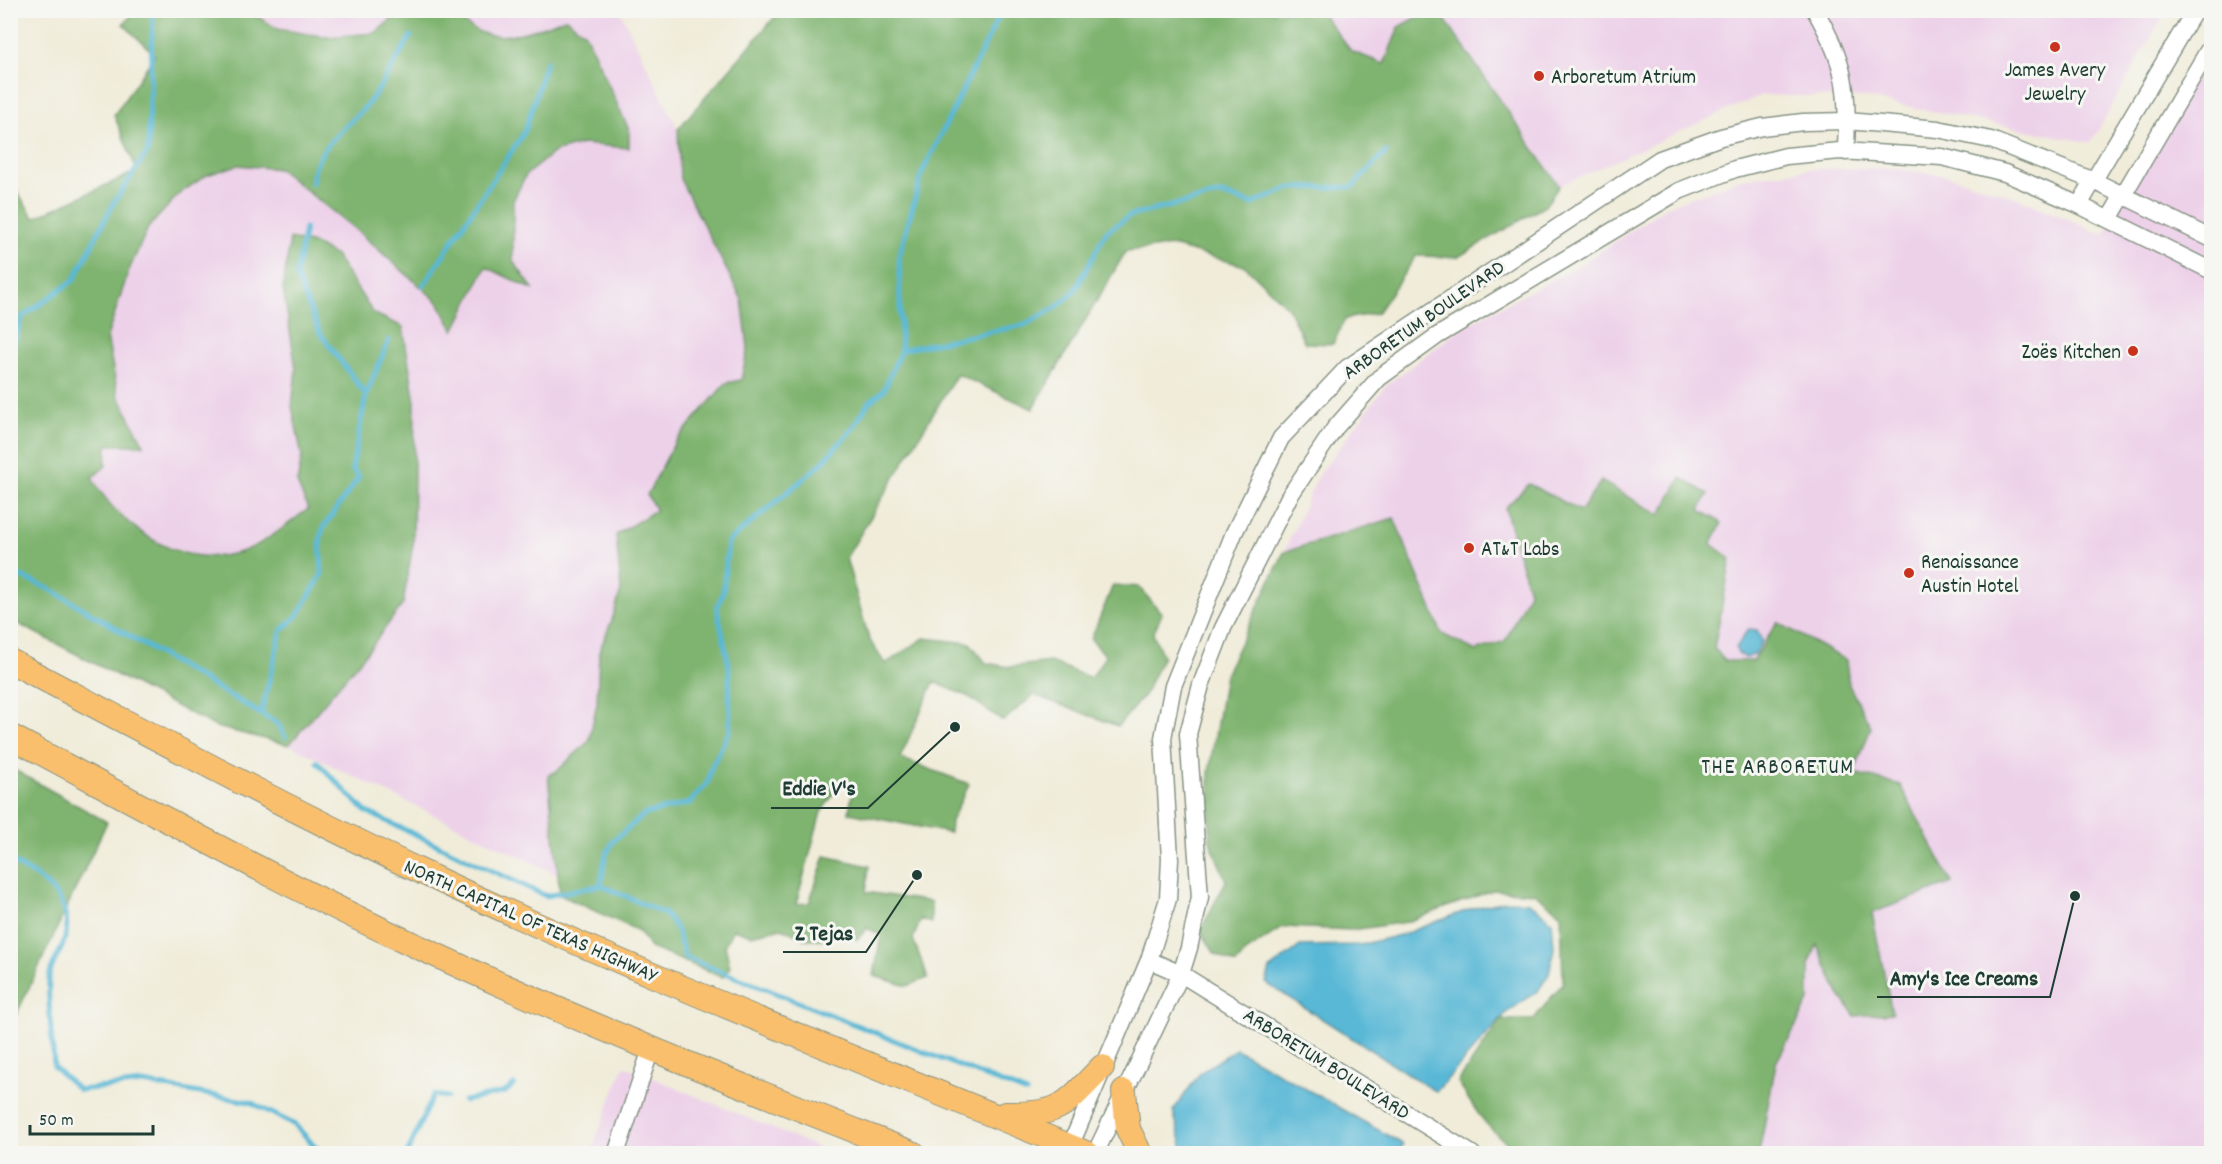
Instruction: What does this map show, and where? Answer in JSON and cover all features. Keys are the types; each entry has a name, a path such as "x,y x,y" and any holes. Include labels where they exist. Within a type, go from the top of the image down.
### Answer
{"highway":[{"name":"NORTH CAPITAL OF TEXAS HIGHWAY","path":"10,661 275,801 424,873 575,941 991,1114 1074,1151"},
{"path":"10,736 252,865 397,937 651,1049 914,1154"},
{"path":"991,1114 1041,1114 1054,1110 1070,1100 1102,1067"},
{"path":"1124,1092 1128,1129 1140,1154"}],"street":[{"path":"1815,10 1832,39 1843,67 1847,121 1846,152"},
{"path":"2079,205 2194,10"},
{"path":"2109,219 2211,44"},
{"name":"ARBORETUM BOULEVARD","path":"1074,1151 1102,1067 1149,960 1168,898 1170,859 1163,738 1173,686 1234,533 1281,438 1347,368 1660,159 1721,137 1762,127 1847,121 1938,129 1991,140 2094,181 2211,239"},
{"name":"ARBORETUM BOULEVARD","path":"1095,1154 1180,974 1189,948 1200,897 1188,734 1201,685 1223,628 1289,497 1335,428 1379,378 1437,336 1679,191 1735,169 1786,156 1846,152 1931,156 1978,165 2035,185 2079,205 2211,271"},
{"name":"ARBORETUM BOULEVARD","path":"1149,960 1180,974 1472,1154"},
{"path":"616,1154 651,1049"}],"shaded area":[{"path":"248,11 403,11 375,33 327,37 278,29"},
{"path":"452,11 620,11 678,129 680,179 742,300 748,348 741,381 726,383 675,443 647,495 657,510 616,535 621,590 599,652 597,703 589,741 557,771 551,807 558,875 289,745 368,651 373,313 336,256 290,239 283,288 296,369 292,407 302,456 297,483 308,509 267,538 239,553 205,558 163,545 136,529 103,496 92,478 106,466 107,445 144,445 118,395 107,337 129,270 148,228 179,194 207,175 238,165 279,169 356,230 438,302 453,331 486,267 533,289 513,261 513,201 526,175 554,152 582,144 628,148 629,130 585,33 566,18 519,36 490,35 462,23"},
{"path":"1320,11 1429,11 1399,28 1384,64 1351,51"},
{"path":"1439,11 2166,11 2091,143 1866,98 1761,95 1559,186"},
{"path":"2211,48 2211,1153 1759,1153 1776,1063 1809,1001 1809,965 1818,944 1839,994 1891,1013 1872,913 1951,883 1854,773 1871,727 1849,685 1846,660 1725,661 1714,648 1720,612 1711,544 1700,510 1708,495 1681,478 1661,515 1505,508 1529,592 1505,641 1476,651 1443,634 1394,518 1284,552 1317,478 1385,386 1463,327 1582,264 1666,207 1742,179 1809,169 1888,168 1950,176 2015,197 2104,235"},
{"path":"624,1066 831,1153 590,1154"}],"green space":[{"path":"403,10 452,11 465,24 478,32 506,36 536,29 566,18 585,33 629,130 629,148 582,144 554,152 526,175 513,201 513,261 534,290 486,267 454,331 438,302 356,230 279,169 238,165 207,175 179,194 148,228 129,270 107,337 118,395 144,445 107,445 106,466 92,478 118,513 153,540 173,549 194,555 215,556 237,553 265,540 308,509 297,483 302,456 292,407 296,369 283,288 290,239 315,244 336,256 373,313 403,327 415,402 413,544 403,604 368,651 289,745 216,727 11,620 10,344 14,311 10,306 11,186 15,188 34,218 137,171 114,115 155,55 123,24 136,11 248,11 278,29 327,37 375,33"},
{"path":"780,11 1320,11 1351,51 1384,64 1399,27 1429,11 1439,11 1559,186 1545,206 1458,257 1416,256 1377,313 1345,319 1333,344 1305,343 1288,308 1245,266 1172,246 1126,251 1033,409 957,374 846,558 869,639 885,664 924,638 970,643 986,663 1009,667 1050,662 1091,678 1106,656 1091,639 1113,585 1139,587 1162,614 1153,634 1163,656 1145,694 1118,726 1034,695 1003,721 969,697 934,682 900,758 969,784 951,821 950,833 849,813 853,788 842,782 821,812 796,904 809,903 825,856 869,866 866,892 931,902 931,923 921,919 913,939 928,978 907,986 874,976 881,935 867,928 858,939 842,937 829,926 826,939 804,939 782,928 751,935 733,929 725,945 730,967 723,977 650,948 639,931 560,895 548,775 557,771 589,741 597,703 599,652 621,590 616,535 656,510 647,495 675,442 726,383 741,380 748,348 742,300 680,179 678,129"},
{"path":"1681,478 1708,494 1700,510 1722,523 1711,544 1731,559 1714,648 1725,661 1753,661 1777,622 1846,660 1849,685 1871,727 1854,773 1900,785 1952,883 1872,913 1892,1013 1855,1016 1839,994 1817,945 1809,965 1809,1001 1776,1063 1759,1153 1523,1153 1493,1131 1458,1082 1501,1020 1533,1020 1563,983 1561,914 1534,893 1493,890 1407,922 1352,930 1283,927 1247,951 1236,964 1215,954 1200,931 1226,881 1210,841 1209,772 1225,675 1284,552 1394,518 1442,634 1476,651 1505,641 1529,592 1505,508 1529,484 1581,511 1601,481 1660,515"},
{"path":"11,768 107,822 11,1026"}],"water":[{"path":"1748,629 1757,630 1762,641 1755,654 1746,658 1738,653 1736,648"},
{"path":"1505,901 1529,902 1552,921 1554,948 1549,974 1538,991 1506,1013 1436,1092 1266,983 1270,969 1300,946 1360,945 1404,934 1470,909"},
{"path":"1236,1049 1403,1144 1399,1153 1195,1154 1183,1148 1173,1111 1200,1073"}],"waterway":[{"path":"10,355 22,317 74,280 113,204 148,151 153,10"},
{"path":"1002,10 922,173 899,256 901,350 884,390 869,402 853,428 821,464 728,542 723,592 717,608 729,666 730,730 711,768 708,782 690,803 645,814 613,841 605,857 601,885 665,914 676,928 685,957 1027,1093"},
{"path":"312,183 314,170 324,149 372,99 411,36"},
{"path":"423,286 525,131 546,62"},
{"path":"901,350 1024,325 1055,308 1074,292 1106,232 1129,216 1221,194 1252,204 1290,188 1352,187 1386,152"},
{"path":"261,714 281,631 298,615 322,574 320,540 323,528 359,477 352,469 366,395 320,333 296,276 305,228"},
{"path":"366,395 389,340"},
{"path":"10,572 50,589 278,724 285,737"},
{"path":"317,762 365,811 546,896 601,885"},
{"path":"10,861 33,874 54,892 65,913 67,926 64,941 51,969 49,979 54,1067 79,1090 143,1083 250,1102 295,1125 322,1154"},
{"path":"464,1101 505,1092 514,1085"},
{"path":"407,1154 433,1095 448,1097"}],"place":[{"name":"James Avery Jewelry","path":"2055,47"},
{"name":"Arboretum Atrium","path":"1539,76"},
{"name":"Zoës Kitchen","path":"2133,351"},
{"name":"AT&T Labs","path":"1469,548"},
{"name":"Renaissance Austin Hotel","path":"1909,573"},
{"name":"Eddie V's","path":"955,727"},
{"name":"Z Tejas","path":"917,875"},
{"name":"Amy's Ice Creams","path":"2075,896"}],"district":[{"name":"THE ARBORETUM","path":"1778,765"}]}
